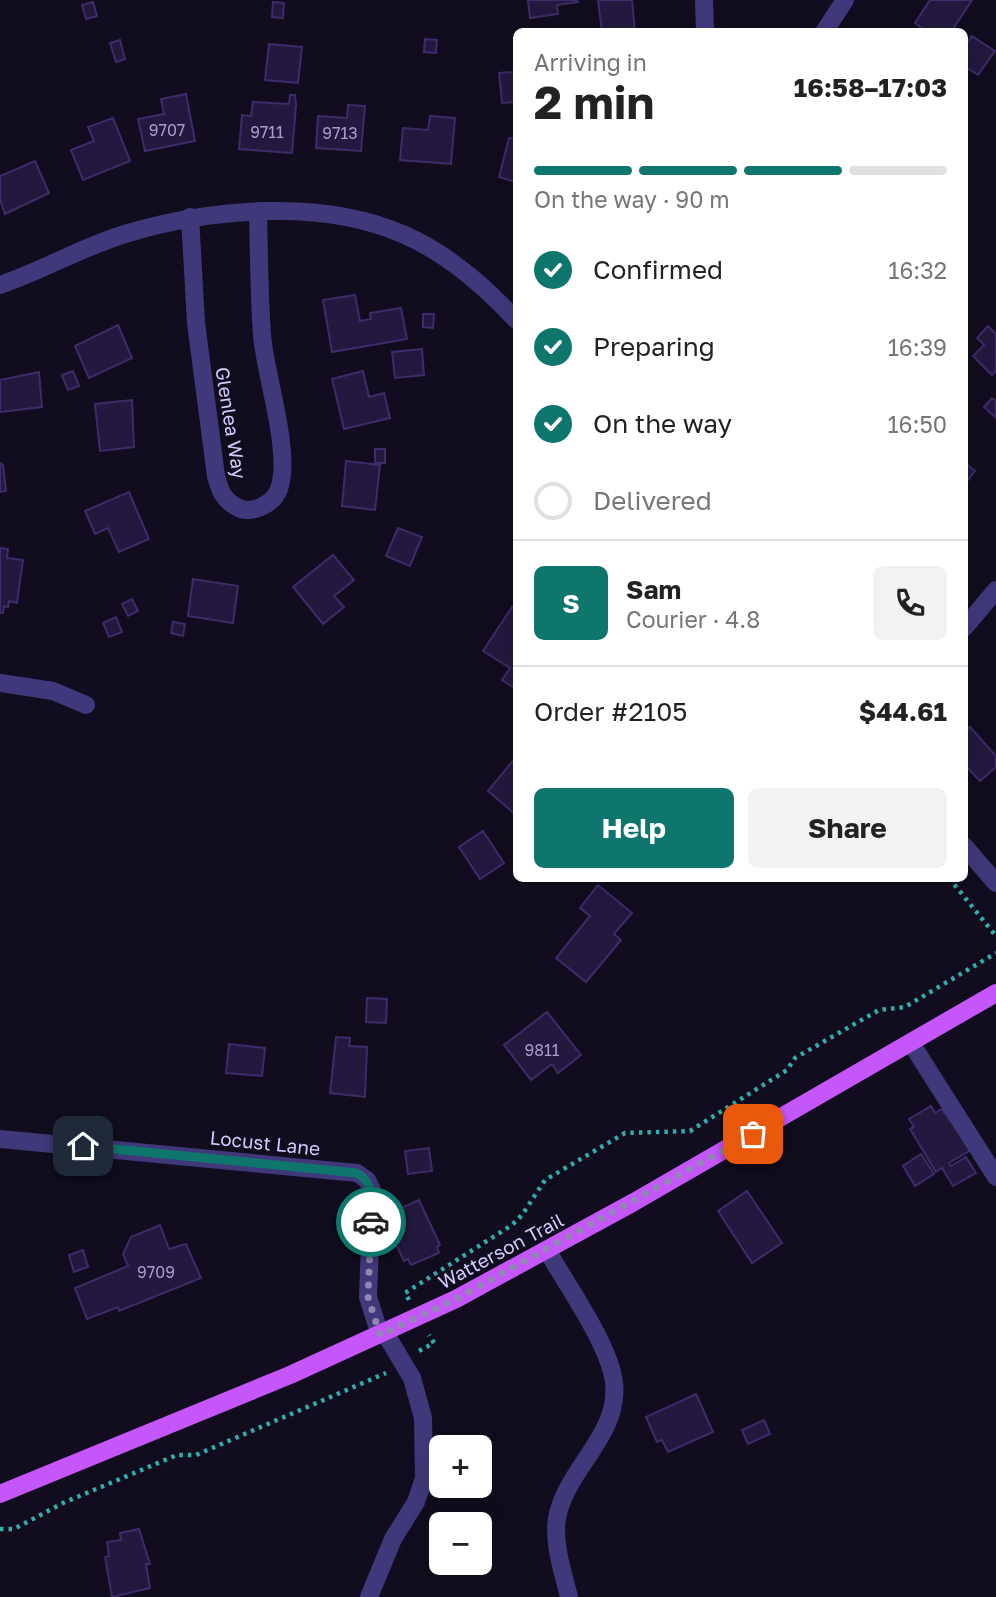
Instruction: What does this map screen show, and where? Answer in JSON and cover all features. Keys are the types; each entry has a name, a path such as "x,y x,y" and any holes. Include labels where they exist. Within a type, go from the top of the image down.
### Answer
{"main road":[{"name":"Watterson Trail","path":"0,1494 383,1334 456,1299 547,1250 996,993"}],"street":[{"path":"704,0 705,28"},
{"path":"827,28 845,0"},
{"path":"0,285 125,233 190,217 258,211 333,213 369,220 401,231 460,266 513,317"},
{"name":"Glenlea Way","path":"190,217 196,323 216,476 222,497 238,509 257,510 271,501 279,489 281,473 279,440 262,338 258,211"},
{"path":"968,623 996,590"},
{"path":"0,683 53,691 86,705"},
{"path":"968,851 996,883"},
{"path":"911,1043 996,1177"},
{"name":"Locust Lane","path":"0,1139 357,1173 367,1180 372,1190 368,1297 383,1334 412,1378 423,1418 424,1478 416,1502 393,1539 369,1597"},
{"path":"547,1250 605,1351 614,1383 611,1418 562,1500 557,1521 557,1544 569,1597"}],"path":[{"path":"952,882 996,936"},
{"path":"572,1165 625,1133 690,1131 787,1070 795,1058 879,1010 905,1007 996,954"}],"building":[{"path":"528,0 578,2 557,5 558,14 530,18"},
{"path":"598,0 632,0 635,28 602,28"},
{"path":"930,0 972,0 954,28 922,28 915,23"},
{"path":"93,2 97,16 86,19 82,5"},
{"path":"273,2 284,3 283,18 272,17"},
{"path":"972,36 995,51 978,75 968,69 968,42"},
{"path":"425,39 437,40 436,53 424,52"},
{"path":"120,40 125,59 116,62 110,43"},
{"path":"269,44 302,47 298,83 265,80"},
{"path":"513,72 513,102 502,103 499,73"},
{"path":"186,94 195,141 145,151 138,119 164,114 161,99"},
{"path":"290,95 295,95 296,105 292,153 239,149 242,115 251,116 253,102 289,104"},
{"path":"348,105 365,106 361,151 316,148 318,116 347,118"},
{"path":"430,116 455,118 451,164 400,160 403,128 428,130"},
{"path":"113,118 130,161 83,180 71,150 94,141 88,127"},
{"path":"509,138 513,139 513,181 499,177"},
{"path":"35,161 49,193 5,214 0,199 0,176"},
{"path":"355,295 360,321 371,319 370,313 401,308 407,339 332,352 323,300"},
{"path":"423,314 434,314 433,328 423,327"},
{"path":"118,325 132,358 89,378 75,346"},
{"path":"988,326 996,334 996,371 992,375 973,356 984,345 977,338"},
{"path":"422,349 424,375 395,378 392,352"},
{"path":"73,371 79,386 68,390 62,375"},
{"path":"363,371 369,397 384,393 390,418 344,429 332,379"},
{"path":"39,372 42,407 0,412 0,380"},
{"path":"992,398 996,401 996,418 984,407"},
{"path":"132,400 134,447 100,451 95,404"},
{"path":"375,449 385,449 385,463 375,463"},
{"path":"346,461 380,465 375,510 342,506"},
{"path":"0,463 3,465 6,491 0,492"},
{"path":"968,465 975,471 968,480"},
{"path":"129,492 149,539 119,552 108,528 95,534 85,511"},
{"path":"398,528 422,537 410,566 386,556"},
{"path":"0,548 8,549 7,558 23,560 17,603 9,601 8,607 4,606 3,613 0,613"},
{"path":"333,555 354,580 334,596 344,607 323,624 293,587"},
{"path":"193,579 238,586 233,623 188,616"},
{"path":"132,599 138,611 128,616 122,604"},
{"path":"512,607 513,687 502,680 510,668 483,651"},
{"path":"116,617 122,632 109,637 103,623"},
{"path":"173,622 185,624 183,636 171,633"},
{"path":"970,727 996,756 996,767 980,781 968,768"},
{"path":"513,761 513,812 488,791"},
{"path":"483,831 504,863 480,879 459,847"},
{"path":"598,885 632,913 614,934 621,940 586,982 556,958 590,916 580,908"},
{"path":"367,998 387,999 386,1023 366,1022"},
{"path":"547,1012 581,1055 558,1073 552,1064 531,1080 504,1045"},
{"path":"336,1037 350,1038 349,1046 367,1047 365,1097 330,1093"},
{"path":"229,1044 265,1048 262,1076 226,1073"},
{"path":"931,1106 935,1113 942,1109 971,1150 949,1163 951,1166 966,1157 976,1173 953,1186 942,1168 936,1172 910,1129 914,1127 909,1119"},
{"path":"429,1148 432,1171 408,1174 405,1151"},
{"path":"921,1154 934,1174 915,1186 903,1166"},
{"path":"747,1191 782,1243 752,1263 718,1211"},
{"path":"419,1200 440,1245 437,1247 439,1253 411,1265 408,1259 404,1261 383,1216"},
{"path":"160,1225 169,1249 186,1244 201,1278 119,1311 118,1307 87,1319 75,1288 128,1266 123,1254 131,1237"},
{"path":"83,1250 88,1267 74,1272 69,1255"},
{"path":"696,1394 713,1432 668,1452 662,1440 657,1442 646,1417"},
{"path":"764,1420 770,1434 748,1444 742,1430"},
{"path":"139,1529 150,1564 146,1564 150,1588 112,1597 105,1557 109,1556 107,1542 121,1540 120,1533"}],"way so far":[{"path":"371,1222 368,1297 380,1335 456,1299 753,1134"}],"route":[{"path":"83,1146 357,1173 367,1180 372,1190 371,1222"}]}
